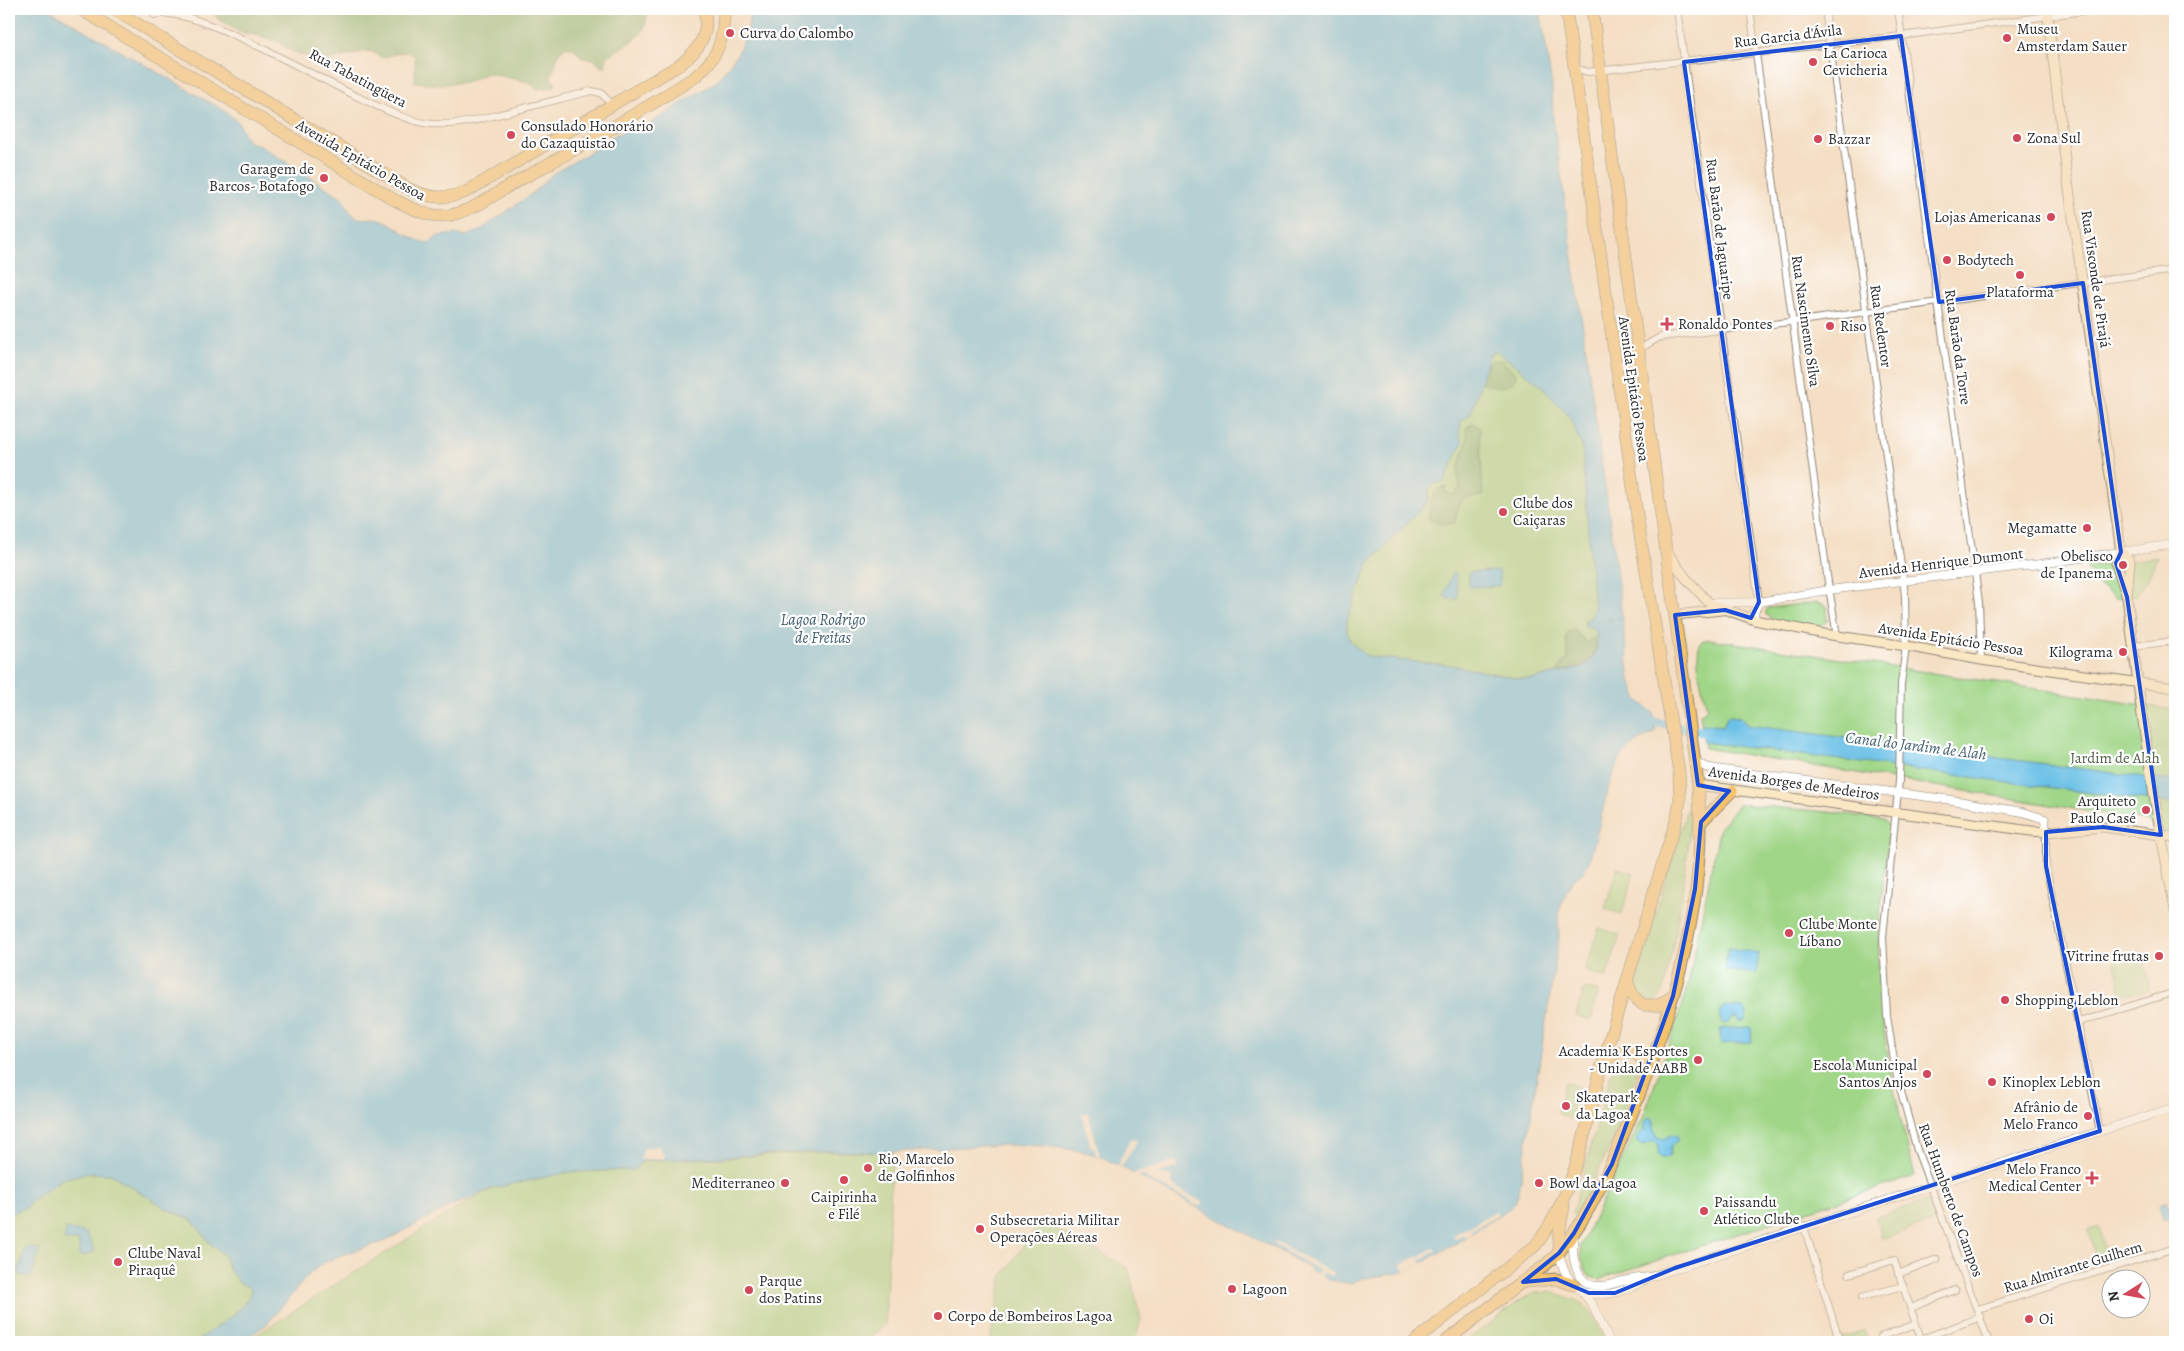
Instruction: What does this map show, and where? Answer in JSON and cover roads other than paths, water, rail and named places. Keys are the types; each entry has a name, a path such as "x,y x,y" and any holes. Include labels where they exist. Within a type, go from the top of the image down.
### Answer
{"highway":[{"name":"Avenida Epitácio Pessoa","path":"80,9 393,199 426,214 440,216 452,215 473,206 607,131 695,77 710,64 720,47 723,33 724,9"},
{"name":"Avenida Epitácio Pessoa","path":"113,9 361,161 420,194 436,198 452,197 466,192 681,64 697,50 703,40 706,26 704,9"},
{"name":"Avenida Epitácio Pessoa","path":"1592,9 1698,785"},
{"name":"Avenida Epitácio Pessoa","path":"1567,10 1572,62 1638,522 1670,706 1679,772"},
{"path":"630,93 626,98 626,105 629,108 640,110"},
{"path":"611,104 618,124"},
{"path":"598,112 604,119 607,131"},
{"path":"351,173 358,168 361,161"},
{"path":"364,181 366,173 372,167"},
{"path":"1657,630 1670,617 1675,615"},
{"path":"1679,772 1686,779 1698,785"},
{"path":"1558,1253 1559,1234 1566,1196 1627,981 1677,818 1680,800 1679,772"},
{"name":"Avenida Borges de Medeiros","path":"1445,1342 1558,1253 1585,1218 1612,1164 1648,1074 1673,996 1695,889 1701,822 1698,785"},
{"path":"1701,822 1732,791"},
{"path":"1627,981 1634,997 1643,1005 1659,1005 1673,996"},
{"path":"1602,1068 1614,1054 1631,1052 1636,1053 1644,1060 1648,1074"},
{"path":"1414,1342 1535,1246 1566,1196"},
{"path":"1523,1282 1550,1279 1578,1288"}],"main road":[{"name":"Rua Visconde de Pirajá","path":"2047,12 2121,552 2116,563 2126,596 2156,808 2175,910"},
{"name":"Avenida Epitácio Pessoa","path":"1666,550 1685,577 1710,604 1755,620 1981,660 2175,688"},
{"name":"Avenida Epitácio Pessoa","path":"1675,615 1725,610"},
{"name":"Avenida Borges de Medeiros","path":"1698,785 2046,832 2103,827 2175,837"}],"street":[{"name":"Rua Barão de Jaguaripe","path":"1677,9 1720,331 1759,602"},
{"name":"Rua Nascimento Silva","path":"1750,9 1829,590 1837,636"},
{"name":"Rua Redentor","path":"1825,9 1904,581 1906,646"},
{"name":"Rua Barão da Torre","path":"1898,9 1979,602 1981,660"},
{"name":"Rua Garcia d'Ávila","path":"1572,62 1583,71 1600,71 1901,36 2047,12 2099,9"},
{"name":"Rua Tabatingüera","path":"154,15 166,10 179,10 205,17 303,63 391,113 424,123 458,124 591,91 601,93 611,104"},
{"path":"1616,370 1638,350 1660,337 1794,322 2175,270"},
{"name":"Avenida Henrique Dumont","path":"1710,604 1759,602 1829,590 2175,544"},
{"path":"1755,620 1754,612 1759,602"},
{"path":"2133,646 2175,641"},
{"name":"Rua Humberto de Campos","path":"1906,646 1901,677 1898,792 1884,924 1887,1016 1896,1072 1905,1111 1930,1186 1989,1342"},
{"name":"Avenida Borges de Medeiros","path":"1693,756 1705,767 1716,769 1898,792 2038,815 2046,821 2046,832"},
{"path":"2046,832 2046,866 2100,1131"},
{"path":"2079,1022 2175,992"},
{"path":"1574,1234 1572,1249 1575,1264 1582,1278 1590,1285 1605,1286 1627,1280 1650,1277 2175,1107"},
{"path":"1804,1227 1838,1336"},
{"name":"Rua Almirante Guilhem","path":"1978,1309 2175,1248"},
{"path":"1558,1253 1564,1270 1592,1304 1610,1342"},
{"path":"1898,1274 1937,1259"},
{"path":"1849,1274 1893,1260 1922,1340 1981,1317"},
{"path":"1578,1288 1597,1295 1611,1294 1630,1289 1650,1277"},
{"path":"1862,1298 1903,1286"},
{"path":"1911,1308 1955,1290"},
{"path":"1880,1337 1916,1324"}],"water":[{"name":"Lagoa Rodrigo de Freitas","path":"9,9 48,9 225,111 238,122 247,141 261,146 341,197 349,211 358,218 376,218 386,221 409,236 428,243 439,236 455,234 466,236 479,231 530,195 554,173 601,146 611,137 629,129 646,126 717,81 738,53 748,28 750,9 1540,9 1552,86 1553,117 1609,513 1630,679 1638,700 1653,713 1656,730 1655,733 1632,746 1618,763 1613,773 1589,862 1583,872 1572,881 1558,914 1559,938 1520,1186 1516,1201 1511,1207 1455,1244 1405,1272 1346,1283 1328,1280 1313,1272 1309,1267 1100,1156 1074,1150 1022,1145 996,1145 892,1152 826,1151 650,1160 641,1162 635,1170 570,1172 494,1188 447,1208 383,1242 346,1253 323,1263 311,1272 267,1324 241,1342 193,1342 227,1320 249,1297 251,1290 239,1283 229,1269 224,1255 211,1244 192,1220 169,1210 111,1174 86,1173 62,1179 31,1201 27,1207 9,1215","holes":["1497,351 1542,386 1570,418 1582,447 1594,610 1591,617 1585,620 1585,626 1592,627 1596,633 1597,646 1594,657 1583,667 1533,679 1521,679 1450,665 1377,658 1365,655 1351,642 1347,632 1347,620 1368,565 1428,501 1429,489 1434,484 1444,482 1463,442 1459,435 1461,421 1470,415 1490,354"]},
{"path":"1499,571 1500,586 1469,587 1469,572"},
{"path":"1453,572 1456,573 1458,599 1448,599 1444,596"},
{"path":"1728,716 1740,717 1747,725 2175,781 2175,804 1704,742 1701,724 1723,726"},
{"path":"1728,948 1759,953 1756,974 1725,970"},
{"path":"1726,1006 1743,1008 1747,1013 1745,1020 1740,1022 1736,1017 1733,1017 1728,1023 1724,1024 1721,1021 1720,1014 1722,1008"},
{"path":"1751,1027 1752,1042 1721,1044 1720,1029"},
{"path":"1650,1117 1654,1121 1654,1131 1657,1137 1664,1139 1673,1134 1678,1137 1677,1141 1671,1146 1670,1155 1666,1158 1661,1158 1658,1155 1658,1145 1655,1141 1643,1145 1637,1142 1637,1137 1644,1130 1646,1119"},
{"path":"2167,1201 2170,1210 2174,1210 2175,1216 2163,1221 2160,1204"},
{"path":"66,1229 86,1233 95,1251 86,1256 79,1255 79,1241 64,1241"},
{"path":"26,1246 40,1250 31,1278 17,1274"}],"waterway":[{"name":"Canal do Jardim de Alah","path":"1654,722 1713,734"}],"place":[{"name":"Curva do Calombo","path":"730,33"},
{"name":"Museu Amsterdam Sauer","path":"2007,38"},
{"name":"La Carioca Cevicheria","path":"1813,62"},
{"name":"Consulado Honorário do Cazaquistão","path":"511,135"},
{"name":"Zona Sul","path":"2017,138"},
{"name":"Bazzar","path":"1818,139"},
{"name":"Garagem de Barcos- Botafogo","path":"324,178"},
{"name":"Lojas Americanas","path":"2051,217"},
{"name":"Bodytech","path":"1947,260"},
{"name":"Plataforma","path":"2020,275"},
{"name":"Ronaldo Pontes","path":"1667,324"},
{"name":"Riso","path":"1830,326"},
{"name":"Clube dos Caiçaras","path":"1503,512"},
{"name":"Megamatte","path":"2087,528"},
{"name":"Obelisco de Ipanema","path":"2123,565"},
{"name":"Kilograma","path":"2123,652"},
{"name":"Arquiteto Paulo Casé","path":"2146,810"},
{"name":"Clube Monte Líbano","path":"1789,933"},
{"name":"Vitrine frutas","path":"2159,956"},
{"name":"Shopping Leblon","path":"2005,1000"},
{"name":"Academia K Esportes - Unidade AABB","path":"1698,1060"},
{"name":"Escola Municipal Santos Anjos","path":"1927,1074"},
{"name":"Kinoplex Leblon","path":"1992,1082"},
{"name":"Skatepark da Lagoa","path":"1566,1106"},
{"name":"Afrânio de Melo Franco","path":"2088,1116"},
{"name":"Rio, Marcelo de Golfinhos","path":"868,1168"},
{"name":"Melo Franco Medical Center","path":"2092,1178"},
{"name":"Caipirinha e Filé","path":"844,1180"},
{"name":"Mediterraneo","path":"785,1183"},
{"name":"Bowl da Lagoa","path":"1539,1183"},
{"name":"Paissandu Atlético Clube","path":"1704,1211"},
{"name":"Subsecretaria Militar Operações Aéreas","path":"980,1229"},
{"name":"Clube Naval Piraquê","path":"118,1262"},
{"name":"Lagoon","path":"1232,1289"},
{"name":"Parque dos Patins","path":"749,1290"},
{"name":"Corpo de Bombeiros Lagoa","path":"938,1316"},
{"name":"Oi","path":"2029,1319"}],"park label":[{"name":"Jardim de Alah","path":"2115,758"}]}
